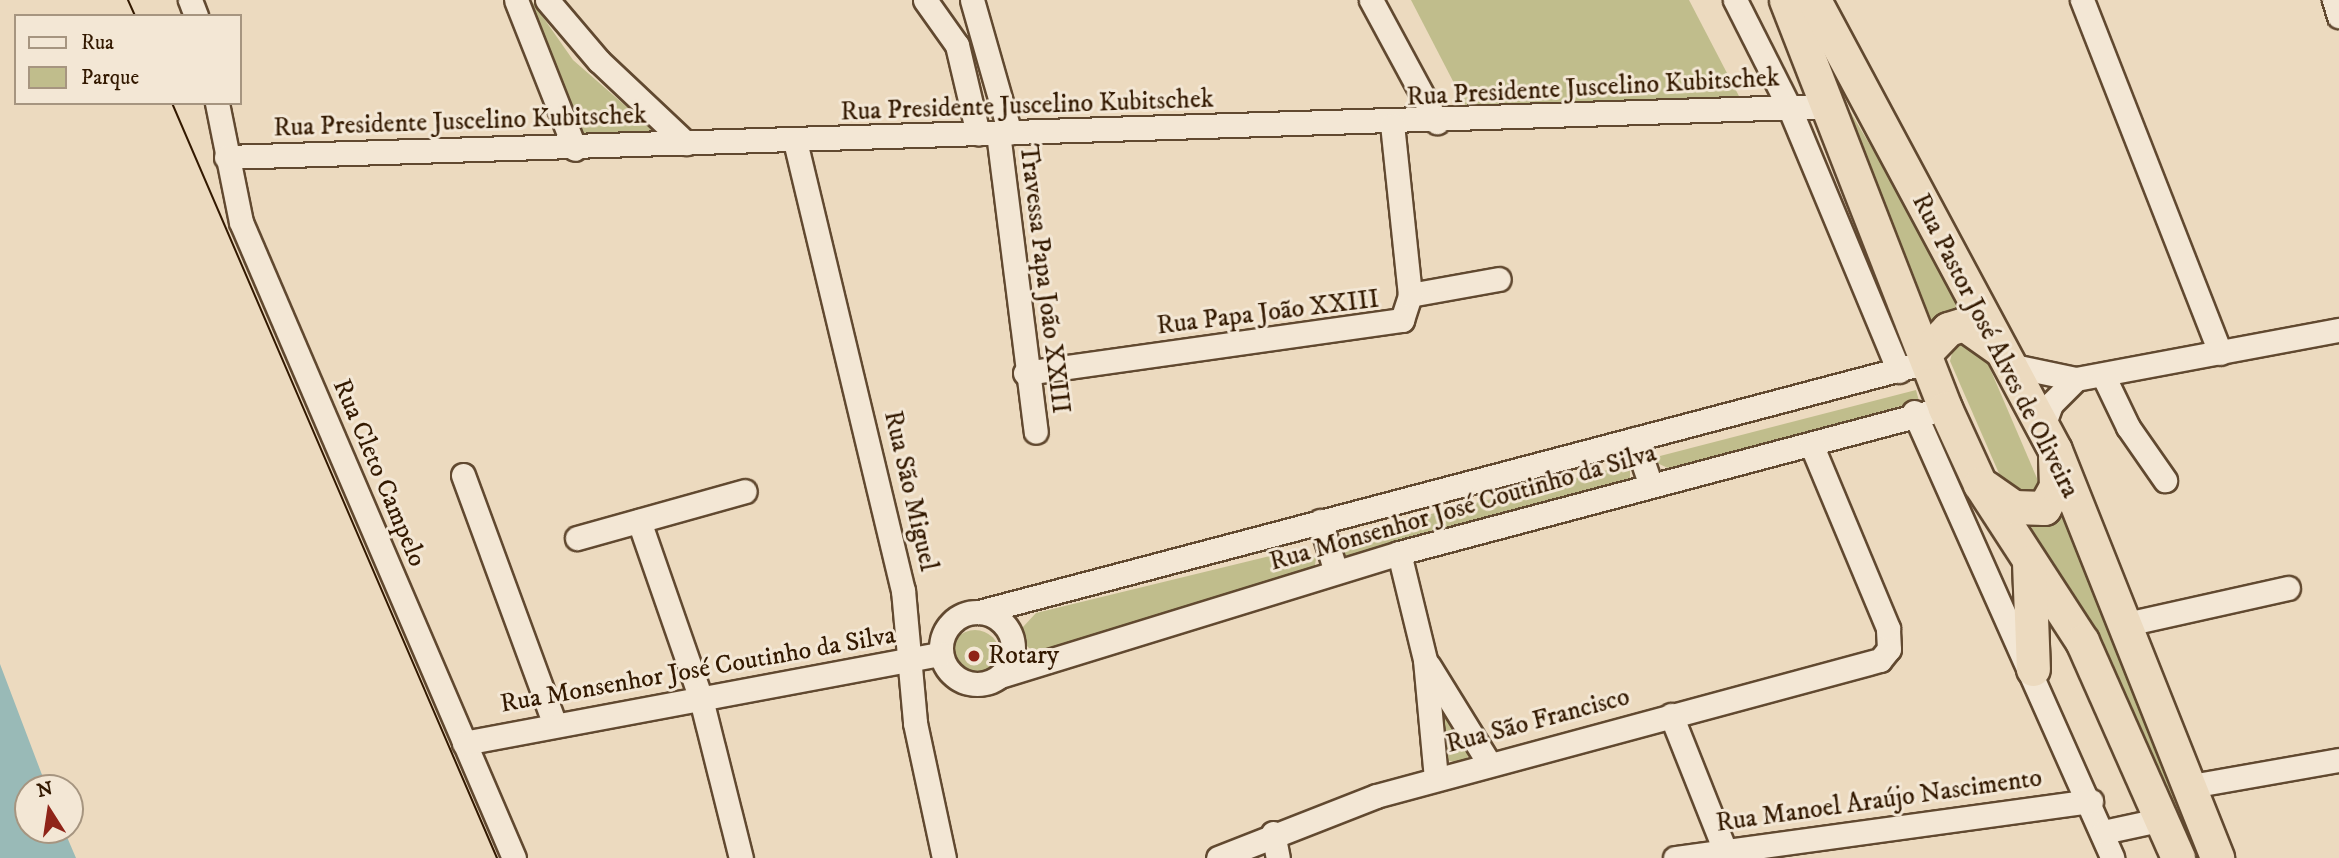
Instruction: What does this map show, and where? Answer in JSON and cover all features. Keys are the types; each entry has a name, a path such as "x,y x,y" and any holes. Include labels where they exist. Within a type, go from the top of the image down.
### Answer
{"highway":[{"name":"Rua Pastor José Alves de Oliveira","path":"1786,0 1829,106 1917,362 1929,410 2082,642 2178,858"},
{"name":"Rua Pastor José Alves de Oliveira","path":"1814,0 2048,439 2122,625 2191,786 2217,858"},
{"path":"1917,362 1948,329 1964,324 2004,358"},
{"path":"1980,484 2014,507 2044,508 2056,486 2048,439"},
{"path":"2028,560 2033,669"}],"street":[{"path":"516,0 575,149"},
{"path":"547,0 599,61 686,142"},
{"path":"1371,0 1437,121"},
{"name":"Rua Pastor José Alves de Oliveira","path":"1735,0 1917,362"},
{"path":"2082,0 2220,353"},
{"path":"2334,0 2339,16"},
{"path":"972,1 995,134 957,45 931,7 972,1"},
{"name":"Rua Cleto Campelo","path":"217,105 241,222 514,858"},
{"name":"Rua Presidente Juscelino Kubitschek","path":"226,158 575,149 686,142 1392,125 1829,106"},
{"name":"Rua Papa João XXIII","path":"1025,373 1394,326 1409,312 1410,295 1392,125"},
{"name":"Travessa Papa João XXIII","path":"995,134 1025,373 1036,432"},
{"name":"Rua São Miguel","path":"795,141 903,590 915,723 944,858"},
{"path":"1410,295 1499,279"},
{"path":"2004,358 2076,379 2339,330"},
{"name":"Rua Monsenhor José Coutinho da Silva","path":"979,612 1917,362"},
{"path":"2103,375 2127,427 2165,480"},
{"path":"2048,439 2051,404 2076,379"},
{"name":"Rua Pastor José Alves de Oliveira","path":"1929,410 2033,669 2113,858"},
{"name":"Rua Monsenhor José Coutinho da Silva","path":"1000,676 1399,553 1650,483 1811,444 1929,410"},
{"path":"1635,439 1650,483"},
{"name":"Rua São Francisco","path":"1231,856 1273,832 1436,778 1880,660 1889,649 1888,628 1811,444"},
{"path":"463,475 554,722"},
{"path":"577,538 745,491"},
{"path":"639,521 701,699 741,858"},
{"path":"1320,521 1336,572"},
{"path":"1399,553 1425,660 1436,778"},
{"path":"2122,625 2288,587"},
{"path":"979,612 999,619 1011,636 1012,656 1000,676 964,681 941,654 950,624 979,612"},
{"name":"Rua Monsenhor José Coutinho da Silva","path":"464,743 554,722 701,699 941,654"},
{"path":"1425,660 1489,763"},
{"path":"1671,715 1727,854"},
{"path":"2191,786 2339,760"},
{"name":"Rua Manoel Araújo Nascimento","path":"1675,858 1727,854 2091,801"},
{"path":"2103,832 2163,820"},
{"path":"1273,832 1278,858"}],"green space":[{"path":"523,0 531,0 573,60 652,129 653,138 582,140"},
{"path":"1411,0 1689,0 1741,100 1470,114"},
{"path":"1851,113 1970,313 1930,337 1843,117"},
{"path":"1966,340 1982,350 2042,490 2011,501 1950,361 1954,346"},
{"path":"1916,390 1919,401 1670,469 1657,463 1660,456"},
{"path":"1623,466 1630,468 1630,484 1345,559 1340,551 1343,536"},
{"path":"2064,506 2198,858 2188,858 2028,530"},
{"path":"1299,549 1316,558 1314,573 1037,656 1024,643 1022,628 1036,613"},
{"path":"975,630 992,638 1000,655 992,672 975,680 958,672 950,655 958,638"},
{"path":"1435,689 1471,751 1463,765 1444,759"}],"water":[{"path":"0,664 42,774 14,774 14,844 70,844 76,858 0,858"}],"tram line":[{"path":"128,0 134,14"},
{"path":"173,105 497,858"}],"place":[{"name":"Rotary","path":"974,656"}]}
